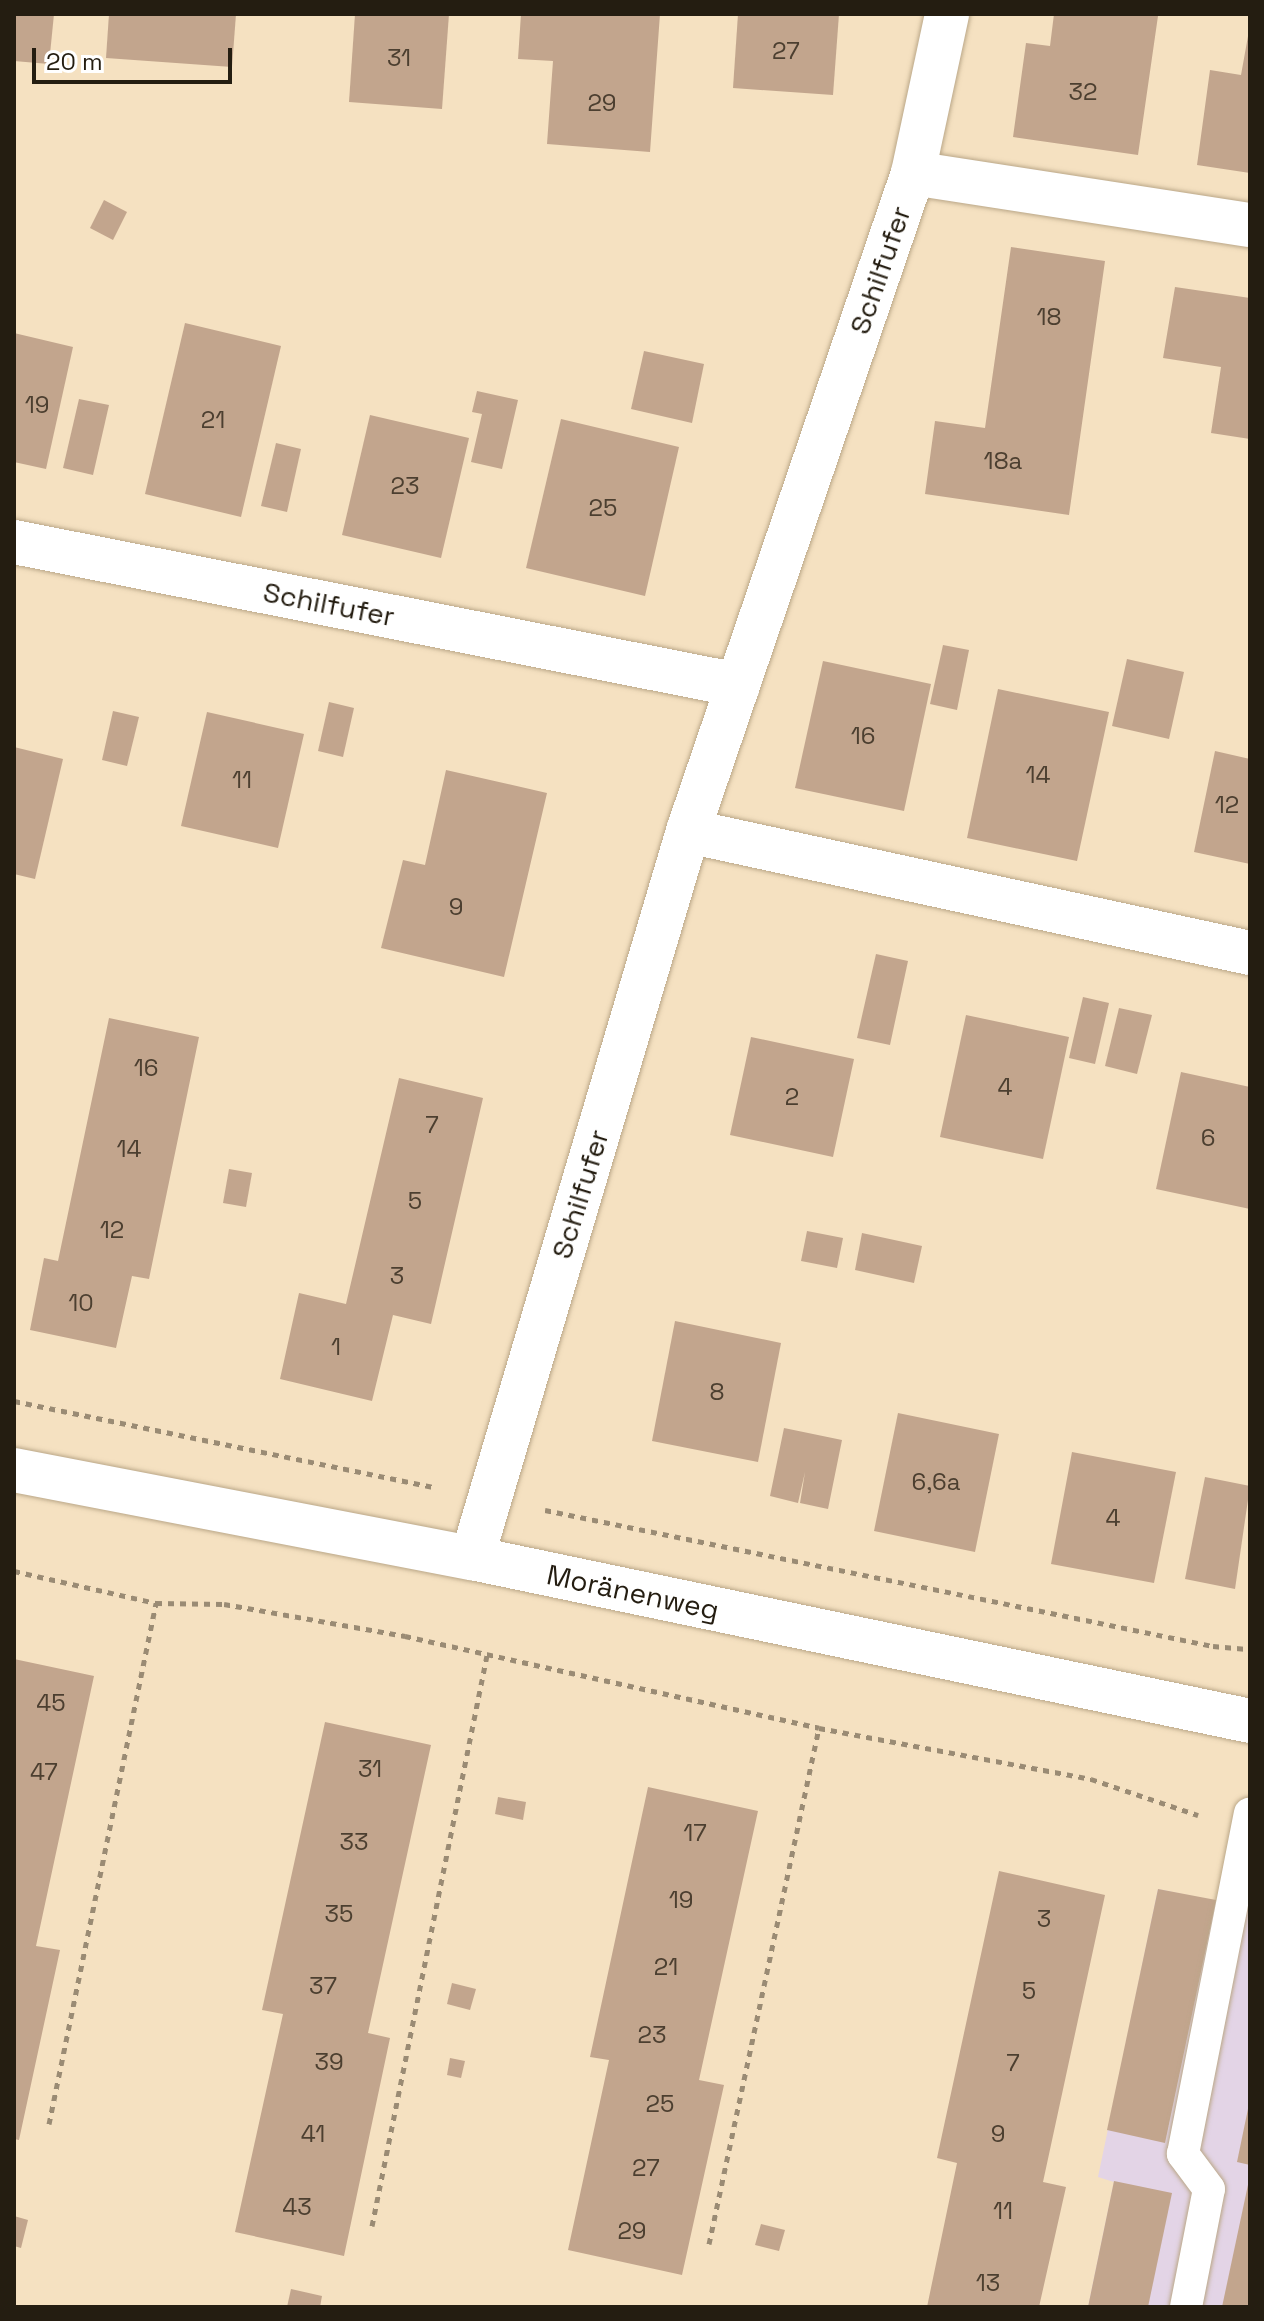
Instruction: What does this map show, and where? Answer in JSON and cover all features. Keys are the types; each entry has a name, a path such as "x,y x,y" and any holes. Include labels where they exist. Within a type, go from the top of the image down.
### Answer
{"street":[{"name":"Schilfufer","path":"472,1558 688,831 913,173 947,14"},
{"name":"Schilfufer","path":"913,173 1250,225"},
{"name":"Schilfufer","path":"14,542 738,685"},
{"path":"688,831 1250,953"},
{"name":"Moränenweg","path":"14,1470 472,1558 1250,1721"}],"lane":[{"path":"1186,2307 1209,2189 1183,2154 1248,1823"}],"path":[{"path":"14,1401 1198,1643 1250,1649"},
{"path":"14,1571 156,1603 224,1604 487,1655 819,1728 1091,1779 1248,1823"},
{"path":"49,2124 156,1603"},
{"path":"372,2226 487,1655"},
{"path":"709,2244 819,1728"}],"shaded area":[{"path":"1158,1889 1250,1908 1250,2307 1088,2307 1114,2182 1098,2177"}],"building":[{"path":"14,14 54,14 49,64 14,61"},
{"path":"109,14 236,14 232,67 106,58"},
{"path":"355,14 449,14 442,109 349,102"},
{"path":"521,14 660,14 650,152 547,144 553,61 518,59"},
{"path":"738,14 839,14 833,95 733,88"},
{"path":"1054,14 1158,16 1138,155 1013,137 1026,43 1050,46"},
{"path":"1250,25 1250,173 1197,165 1210,70 1241,75"},
{"path":"104,200 127,212 113,240 90,228"},
{"path":"1011,247 1105,261 1069,515 925,494 935,421 985,428"},
{"path":"1175,287 1250,298 1250,439 1211,433 1221,367 1163,358"},
{"path":"185,323 281,346 241,517 145,494"},
{"path":"14,333 73,347 46,469 14,462"},
{"path":"644,351 704,364 692,423 631,409"},
{"path":"477,391 518,400 502,469 471,462 482,414 472,412"},
{"path":"79,399 109,405 93,475 63,468"},
{"path":"370,415 469,438 441,558 342,535"},
{"path":"561,419 679,447 645,596 526,568"},
{"path":"276,443 301,449 287,512 261,506"},
{"path":"943,645 969,650 957,710 930,704"},
{"path":"1127,659 1184,672 1169,739 1112,726"},
{"path":"823,661 931,684 904,811 795,788"},
{"path":"998,689 1109,712 1077,861 967,838"},
{"path":"329,702 354,708 343,757 318,751"},
{"path":"113,711 139,717 127,766 102,760"},
{"path":"207,712 304,734 278,848 181,826"},
{"path":"14,747 63,759 35,879 14,874"},
{"path":"1215,751 1250,759 1250,864 1194,852"},
{"path":"446,770 547,793 504,977 381,948 403,860 425,865"},
{"path":"876,954 908,961 890,1045 857,1038"},
{"path":"1083,997 1109,1003 1095,1064 1069,1058"},
{"path":"1119,1008 1152,1015 1137,1074 1105,1066"},
{"path":"966,1015 1069,1037 1043,1159 940,1137"},
{"path":"109,1018 199,1037 149,1279 132,1276 116,1348 30,1330 44,1258 58,1261"},
{"path":"751,1037 854,1059 833,1157 730,1135"},
{"path":"1181,1072 1250,1087 1250,1209 1156,1189"},
{"path":"399,1078 483,1098 431,1324 393,1315 372,1401 280,1379 299,1293 346,1304"},
{"path":"229,1169 252,1173 246,1207 223,1203"},
{"path":"807,1231 843,1238 837,1268 801,1261"},
{"path":"862,1233 922,1246 914,1283 855,1270"},
{"path":"675,1321 781,1343 758,1462 652,1441"},
{"path":"898,1413 999,1434 975,1552 874,1531"},
{"path":"784,1428 842,1440 828,1509 800,1503 805,1472 798,1503 770,1496"},
{"path":"1072,1452 1176,1472 1154,1583 1051,1564"},
{"path":"1205,1477 1250,1486 1235,1589 1185,1579"},
{"path":"14,1659 94,1676 36,1946 60,1950 19,2140 14,2139"},
{"path":"325,1722 431,1745 368,2033 390,2038 344,2256 235,2232 283,2014 262,2010"},
{"path":"648,1787 758,1811 699,2080 724,2085 682,2275 568,2250 609,2060 590,2057"},
{"path":"498,1797 526,1802 523,1820 495,1814"},
{"path":"999,1871 1105,1895 1043,2182 1066,2187 1039,2307 927,2307 957,2163 937,2158"},
{"path":"1158,1889 1216,1900 1165,2143 1107,2130"},
{"path":"452,1983 476,1989 470,2010 447,2004"},
{"path":"450,2058 465,2061 461,2078 447,2075"},
{"path":"1250,2104 1250,2165 1237,2162"},
{"path":"1249,2180 1250,2307 1222,2307"},
{"path":"1114,2181 1172,2193 1148,2307 1088,2307"},
{"path":"14,2216 28,2220 21,2248 14,2246"},
{"path":"761,2224 785,2230 779,2251 755,2245"},
{"path":"291,2289 322,2296 320,2307 287,2307"}]}
